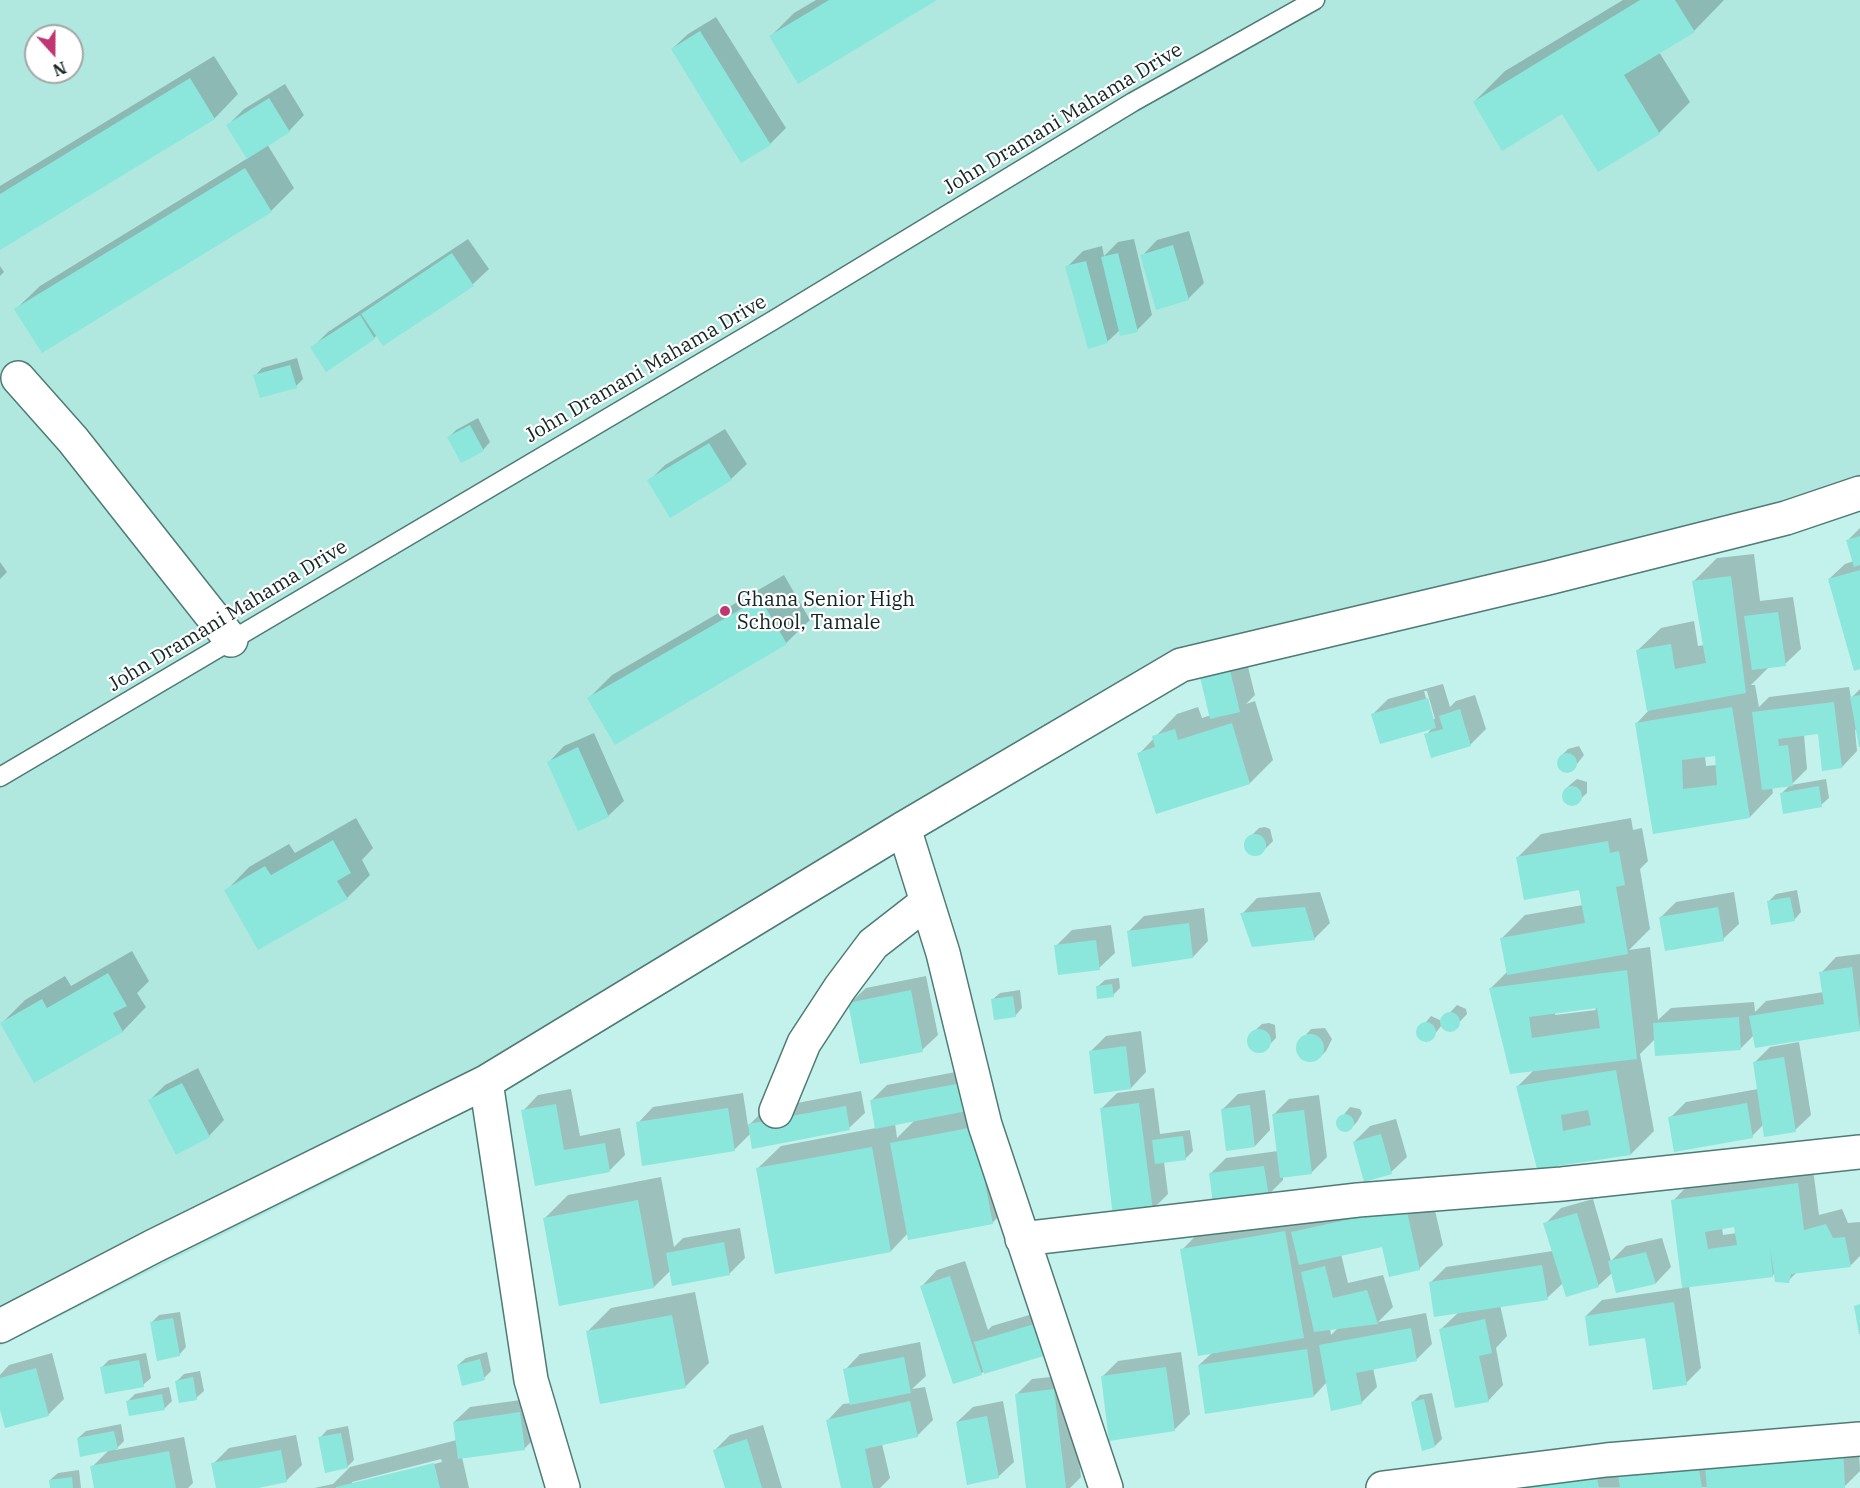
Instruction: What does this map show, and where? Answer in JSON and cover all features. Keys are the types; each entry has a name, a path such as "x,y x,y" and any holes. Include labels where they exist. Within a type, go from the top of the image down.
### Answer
{"street":[{"path":"18,378 73,440 231,640"},
{"path":"0,1326 154,1246 486,1082 904,828 1181,665 1786,518 1860,493"},
{"path":"904,828 943,953 985,1125 1106,1488"},
{"path":"776,1111 804,1043 840,988 873,944 927,902"},
{"path":"486,1082 531,1380 563,1488"},
{"path":"1022,1239 1358,1200 1562,1184 1860,1152"},
{"path":"1383,1488 1606,1460 1860,1439"}],"lane":[{"name":"John Dramani Mahama Drive","path":"0,777 772,321 1132,102 1315,0"}],"shaded area":[{"name":"Ghana Senior High School, Tamale","path":"0,0 1860,0 1860,497 1184,678 365,1164 0,1346"}],"building":[{"path":"829,0 937,0 798,84 769,36"},
{"path":"1640,0 1675,0 1695,32 1624,75 1660,134 1598,172 1562,114 1502,151 1473,102"},
{"path":"700,31 771,145 741,163 671,49"},
{"path":"190,78 215,119 0,250 0,194"},
{"path":"269,98 290,132 247,159 226,125"},
{"path":"245,168 272,212 42,353 14,309"},
{"path":"1173,245 1189,300 1156,310 1140,255"},
{"path":"452,253 474,286 383,346 361,314"},
{"path":"1118,253 1138,332 1120,336 1101,257"},
{"path":"1086,261 1108,343 1088,349 1065,266"},
{"path":"360,315 375,339 326,372 310,347"},
{"path":"290,365 297,388 260,398 253,375"},
{"path":"470,425 484,451 461,463 447,437"},
{"path":"709,443 732,480 670,518 647,480"},
{"path":"1860,536 1860,565 1854,567 1846,540"},
{"path":"1860,570 1860,669 1854,671 1828,579"},
{"path":"1731,576 1746,693 1647,711 1636,650 1671,644 1675,669 1706,663 1692,581"},
{"path":"760,598 787,644 615,745 587,698"},
{"path":"1778,612 1786,666 1752,670 1744,616"},
{"path":"1229,666 1240,712 1210,719 1199,673"},
{"path":"1860,695 1860,747 1859,747 1850,697"},
{"path":"1428,698 1436,728 1380,744 1371,714"},
{"path":"1834,702 1842,768 1822,771 1818,734 1778,739 1779,746 1788,745 1793,786 1762,790 1752,712"},
{"path":"1732,707 1750,818 1653,834 1635,723","holes":["1715,756 1717,785 1683,789 1682,760"]},
{"path":"1460,709 1471,746 1431,758 1424,734 1443,729 1439,716"},
{"path":"1232,723 1250,784 1156,814 1137,753 1155,747 1152,736 1175,729 1178,740"},
{"path":"578,747 609,817 578,831 547,762"},
{"path":"1563,753 1571,753 1577,759 1577,767 1571,773 1563,773 1557,767 1557,759"},
{"path":"1572,786 1579,789 1582,796 1579,803 1572,806 1565,803 1562,796 1565,789"},
{"path":"1819,786 1822,807 1783,814 1780,793"},
{"path":"1255,834 1263,837 1266,845 1263,853 1255,856 1247,853 1244,845 1247,837"},
{"path":"333,840 351,873 337,881 348,899 258,950 224,890 265,866 271,875"},
{"path":"1608,841 1610,853 1619,851 1625,885 1616,887 1628,954 1507,975 1500,938 1585,923 1579,890 1524,900 1516,857"},
{"path":"1790,897 1795,921 1771,925 1767,901"},
{"path":"1305,907 1315,940 1252,947 1240,913"},
{"path":"1718,907 1724,941 1665,951 1659,917"},
{"path":"1189,923 1193,958 1132,967 1127,931"},
{"path":"1096,940 1100,970 1058,975 1054,945"},
{"path":"1852,967 1860,1031 1755,1048 1749,1016 1824,1004 1819,972"},
{"path":"1627,970 1637,1059 1510,1074 1489,988","holes":["1597,1008 1600,1028 1532,1038 1529,1017"]},
{"path":"108,973 127,1006 113,1013 123,1032 34,1083 0,1023 42,999 47,1008"},
{"path":"1112,984 1114,997 1097,999 1096,986"},
{"path":"911,990 923,1052 860,1064 848,1003"},
{"path":"1013,996 1016,1017 994,1020 991,999"},
{"path":"1450,1012 1457,1015 1460,1022 1457,1029 1450,1032 1443,1029 1440,1022 1443,1015"},
{"path":"1739,1017 1741,1050 1655,1056 1653,1023"},
{"path":"1426,1022 1433,1025 1436,1032 1433,1039 1426,1042 1419,1039 1416,1032 1419,1025"},
{"path":"1259,1029 1264,1030 1270,1036 1270,1046 1264,1052 1259,1053 1254,1052 1248,1046 1247,1041 1248,1036 1254,1030"},
{"path":"1310,1034 1320,1038 1324,1048 1320,1058 1310,1062 1300,1058 1296,1048 1300,1038"},
{"path":"1126,1046 1131,1089 1094,1094 1089,1051"},
{"path":"1784,1057 1796,1132 1764,1137 1753,1062"},
{"path":"1616,1070 1631,1155 1537,1169 1516,1086","holes":["1588,1110 1591,1125 1563,1131 1561,1115"]},
{"path":"182,1083 210,1137 176,1155 148,1100"},
{"path":"962,1083 967,1111 875,1129 870,1100"},
{"path":"1139,1103 1153,1211 1113,1216 1100,1108"},
{"path":"1747,1103 1753,1138 1674,1152 1668,1117"},
{"path":"556,1104 564,1150 605,1143 610,1172 535,1186 521,1110"},
{"path":"1250,1105 1255,1147 1226,1151 1221,1109"},
{"path":"846,1106 850,1130 752,1149 748,1124"},
{"path":"728,1108 735,1151 642,1166 636,1122"},
{"path":"1304,1110 1312,1174 1280,1178 1272,1114"},
{"path":"1341,1114 1349,1114 1354,1119 1352,1130 1341,1132 1336,1127 1336,1119"},
{"path":"974,1127 993,1224 908,1240 890,1143"},
{"path":"1381,1134 1392,1174 1364,1182 1353,1142"},
{"path":"1183,1136 1186,1160 1155,1164 1152,1140"},
{"path":"872,1147 891,1252 775,1274 756,1168"},
{"path":"1264,1166 1269,1197 1213,1204 1209,1173"},
{"path":"1798,1183 1804,1230 1826,1224 1833,1238 1845,1237 1851,1267 1791,1274 1789,1283 1775,1282 1770,1246 1773,1277 1682,1288 1671,1200","holes":["1734,1227 1737,1245 1708,1249 1705,1232"]},
{"path":"638,1200 654,1288 559,1306 543,1218"},
{"path":"1406,1207 1420,1270 1389,1277 1382,1247 1299,1265 1291,1232"},
{"path":"1577,1213 1599,1287 1566,1297 1543,1223"},
{"path":"1285,1231 1304,1338 1198,1356 1180,1249"},
{"path":"724,1242 730,1275 672,1286 666,1253"},
{"path":"1646,1252 1656,1284 1616,1293 1608,1261"},
{"path":"1542,1265 1548,1300 1434,1317 1429,1282"},
{"path":"1325,1266 1333,1298 1367,1290 1378,1324 1314,1332 1301,1272"},
{"path":"950,1276 982,1375 953,1384 920,1286"},
{"path":"1674,1302 1687,1385 1653,1390 1645,1338 1589,1346 1585,1316"},
{"path":"1860,1304 1860,1334 1859,1334 1854,1306"},
{"path":"672,1315 686,1388 600,1404 586,1331"},
{"path":"173,1318 180,1356 157,1361 150,1322"},
{"path":"1485,1319 1492,1353 1479,1356 1489,1402 1455,1408 1439,1329"},
{"path":"1038,1323 1047,1355 984,1374 974,1342"},
{"path":"1411,1328 1417,1361 1356,1373 1362,1404 1331,1411 1319,1345"},
{"path":"1307,1349 1314,1397 1205,1414 1198,1365"},
{"path":"904,1357 911,1393 850,1405 843,1369"},
{"path":"480,1359 485,1380 462,1386 457,1365"},
{"path":"139,1360 144,1387 105,1394 100,1367"},
{"path":"1166,1367 1175,1431 1109,1441 1101,1376"},
{"path":"36,1368 49,1416 5,1428 0,1410 0,1378"},
{"path":"193,1377 197,1400 179,1403 175,1381"},
{"path":"1054,1389 1066,1488 1026,1488 1015,1394"},
{"path":"162,1394 165,1410 129,1416 126,1401"},
{"path":"1424,1399 1435,1447 1422,1451 1411,1402"},
{"path":"910,1401 918,1437 865,1449 873,1488 841,1488 826,1420"},
{"path":"520,1412 525,1450 458,1459 453,1422"},
{"path":"987,1416 999,1478 967,1485 956,1422"},
{"path":"114,1431 118,1449 80,1457 77,1438"},
{"path":"341,1433 348,1468 325,1473 318,1437"},
{"path":"747,1439 762,1488 725,1488 713,1450"},
{"path":"1843,1445 1845,1488 1707,1488 1704,1456"},
{"path":"281,1450 287,1482 258,1488 216,1488 211,1463"},
{"path":"169,1451 176,1488 94,1488 90,1466"},
{"path":"434,1463 440,1488 336,1488 336,1487"},
{"path":"1698,1463 1702,1488 1620,1488 1618,1474"},
{"path":"1595,1467 1599,1488 1493,1488"},
{"path":"72,1477 73,1488 50,1488 49,1480"}],"place":[{"name":"Ghana Senior High School, Tamale","path":"725,611"}]}
